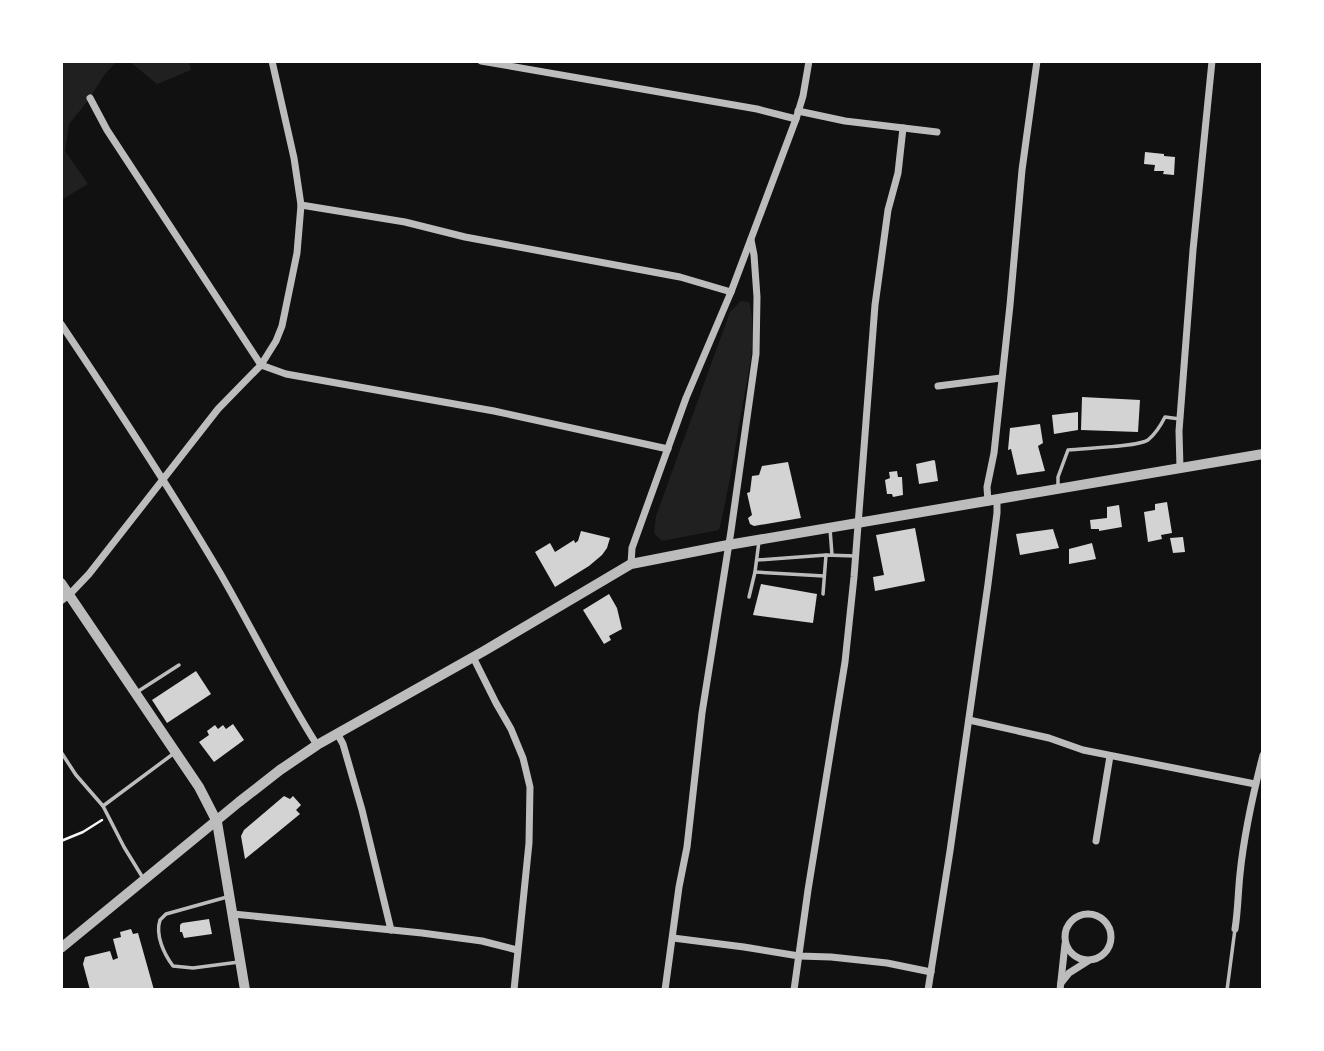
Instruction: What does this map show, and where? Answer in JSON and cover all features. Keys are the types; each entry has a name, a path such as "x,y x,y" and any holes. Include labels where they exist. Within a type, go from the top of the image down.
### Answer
{"street":[{"path":"65,598 89,574 218,409 261,365 282,326 297,253 302,205 272,61"},
{"path":"481,61 757,109 937,132"},
{"path":"631,564 632,548 686,398 731,292 797,115 809,61"},
{"path":"928,990 997,513 987,487 994,453 1023,160 1037,61"},
{"path":"1180,468 1180,419 1193,250 1212,61"},
{"path":"90,98 107,130 261,365 286,374 494,411 668,449"},
{"path":"794,990 807,890 845,662 874,318 888,210 898,173 903,128"},
{"path":"302,205 405,222 465,237 680,277 731,292"},
{"path":"665,990 687,848 702,713 756,354 757,297 751,240"},
{"path":"61,324 163,479 220,572 317,745"},
{"path":"938,386 1001,378"},
{"path":"61,948 280,770 317,745 631,564 1263,454"},
{"path":"61,583 65,598 136,693 199,788 217,821 245,990"},
{"path":"473,657 511,729 523,758 530,787 529,843 514,990"},
{"path":"969,720 1049,738 1083,750 1255,784"},
{"path":"337,733 343,744 354,783 391,930"},
{"path":"1235,929 1240,875 1255,784 1263,755"},
{"path":"1096,841 1110,756"},
{"path":"233,914 482,941 517,950"},
{"path":"1091,914 1104,920 1111,934 1108,949 1103,955 1069,973 1060,987 1067,928 1076,917 1091,914"},
{"path":"673,938 799,956 887,963 931,972"},
{"path":"1065,943 1073,955 1088,961"}],"lane":[{"path":"1058,489 1058,477 1068,450 1135,445 1148,439 1165,417 1180,419"},
{"path":"822,594 829,555 830,528"},
{"path":"749,597 759,540"},
{"path":"757,560 855,556"},
{"path":"755,572 824,576"},
{"path":"136,693 179,665"},
{"path":"61,752 76,775 103,806 144,880"},
{"path":"103,806 175,752"},
{"path":"230,896 166,914 160,919 158,927 163,950 173,966 194,968 241,962"},
{"path":"1227,990 1235,929"}],"path":[{"path":"61,841 92,827 104,818"}],"shaded area":[{"path":"61,61 117,61 69,124 65,151 88,184 61,200"},
{"path":"129,61 189,61 191,70 157,84"},
{"path":"741,301 749,302 752,345 719,530 662,541 654,533 656,516 730,312"}],"building":[{"path":"1145,152 1175,157 1174,175 1154,171 1155,165 1144,164"},
{"path":"1082,397 1140,400 1138,432 1081,430"},
{"path":"1078,412 1078,430 1054,434 1052,415"},
{"path":"1040,424 1043,443 1038,446 1045,471 1017,475 1011,449 1008,450 1010,428"},
{"path":"934,460 938,481 919,484 916,464"},
{"path":"788,462 801,518 754,526 750,524 748,518 752,515 747,493 750,492 752,476 759,475 762,466"},
{"path":"897,471 898,477 902,477 903,495 893,497 892,494 887,494 885,480 890,478 889,472"},
{"path":"1167,502 1172,533 1161,535 1162,539 1148,542 1144,512 1155,510 1155,504"},
{"path":"1119,505 1122,527 1099,531 1091,529 1090,520 1107,518 1107,507"},
{"path":"915,528 925,581 875,591 873,577 884,575 876,535"},
{"path":"1053,529 1059,548 1020,555 1016,534"},
{"path":"581,531 610,538 607,548 589,566 555,587 535,552 550,543 555,552 574,540 575,543"},
{"path":"1183,537 1185,552 1173,553 1170,538"},
{"path":"1092,543 1096,559 1069,564 1069,549"},
{"path":"761,584 817,594 813,623 753,615"},
{"path":"609,594 617,608 622,629 609,636 611,640 604,644 583,610"},
{"path":"196,671 211,694 167,723 152,700"},
{"path":"233,724 244,740 214,762 199,742 209,735 207,731 215,725 218,729 223,725 226,729"},
{"path":"284,796 290,799 293,796 301,805 296,810 300,814 245,859 241,836 244,830"},
{"path":"209,919 212,934 184,938 180,932 182,923"},
{"path":"131,929 133,934 138,933 154,990 90,990 83,964 85,957 110,951 113,960 118,958 113,939 121,937 120,932"}]}
